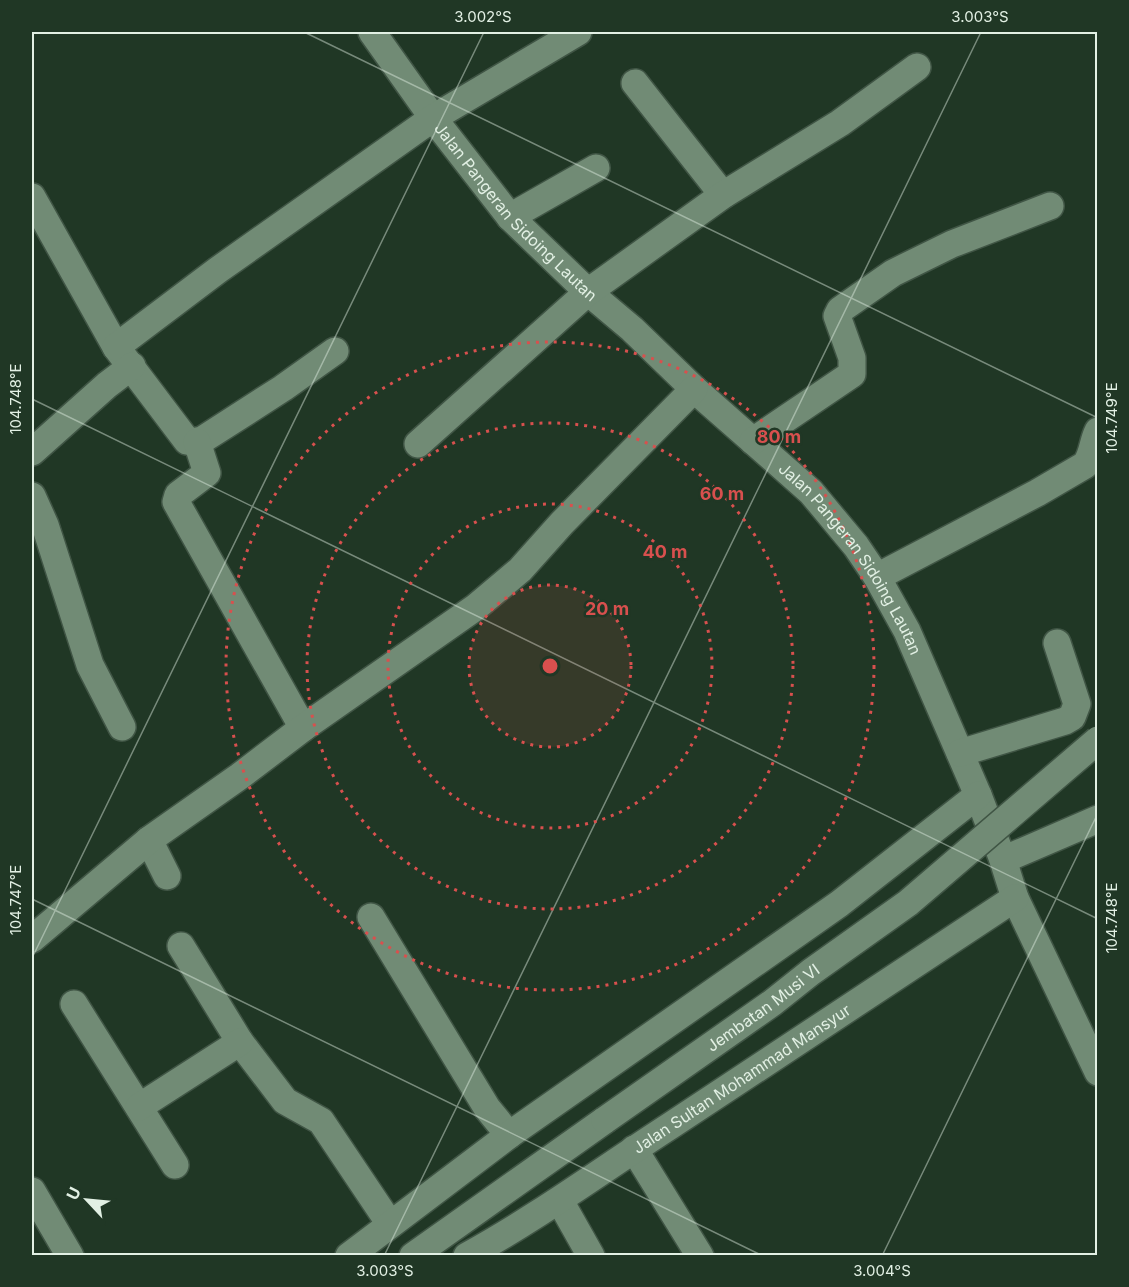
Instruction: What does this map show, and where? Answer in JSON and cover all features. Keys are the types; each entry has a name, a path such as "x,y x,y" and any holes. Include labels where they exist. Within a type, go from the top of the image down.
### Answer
{"street":[{"name":"Jalan Pangeran Sidoing Lautan","path":"372,32 433,118 510,217 694,389 811,492 856,546 877,577 907,631 978,795 1015,898 1095,1061"},
{"path":"32,452 124,357 218,270 433,118 578,32"},
{"path":"418,444 588,292 723,195 840,123 917,67"},
{"path":"635,83 723,195"},
{"path":"510,217 596,168"},
{"path":"32,197 124,357 187,441 197,442 283,388 335,351"},
{"path":"753,441 852,374 852,358 837,316 840,310 893,273 952,244 1050,206"},
{"path":"32,939 149,840 303,728 459,619 520,570 562,523 694,389"},
{"path":"877,577 1037,493 1085,465 1090,459 1098,431"},
{"path":"197,442 207,473 178,495 176,502 303,728"},
{"path":"32,496 45,525 90,665 122,727"},
{"path":"960,753 1072,717 1077,704 1057,643"},
{"name":"Jembatan Musi VI","path":"413,1256 772,1003 908,903 1098,740"},
{"path":"349,1256 509,1135 839,903 978,795"},
{"path":"1003,860 1098,819"},
{"path":"149,840 167,876"},
{"name":"Jalan Sultan Mohammad Mansyur","path":"467,1256 560,1201 634,1149 1015,898"},
{"path":"371,917 487,1108 509,1135"},
{"path":"181,946 240,1042 285,1101 321,1121 390,1224"},
{"path":"74,1004 175,1165"},
{"path":"139,1107 240,1042"},
{"path":"634,1149 700,1256"},
{"path":"32,1191 70,1256"},
{"path":"560,1201 591,1256"}]}
